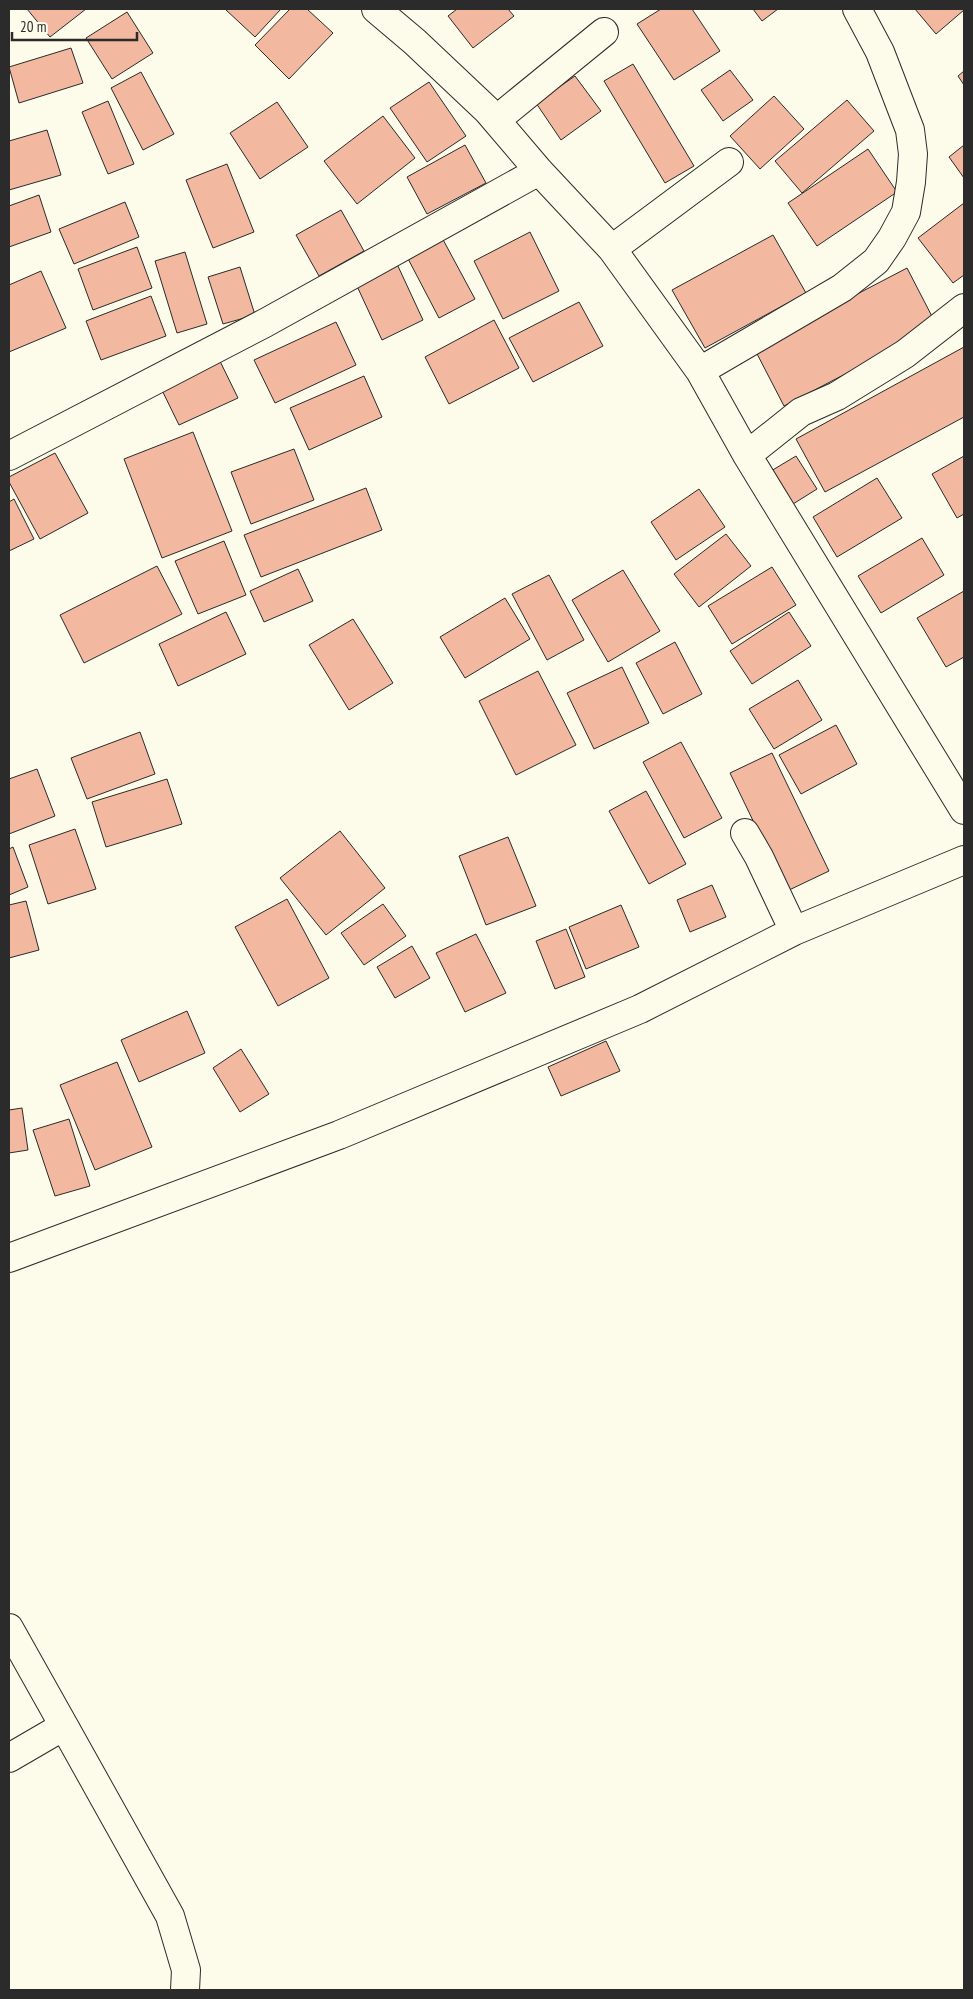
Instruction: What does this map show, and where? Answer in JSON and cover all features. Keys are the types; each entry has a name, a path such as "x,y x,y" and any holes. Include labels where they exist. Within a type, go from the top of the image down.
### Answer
{"street":[{"path":"376,9 415,42 496,120 539,171 612,248 700,371 747,455 964,810"},
{"path":"700,371 842,288 876,261 892,238 906,212 913,154 910,130 880,52 857,9"},
{"path":"496,120 604,32"},
{"path":"612,248 729,162"},
{"path":"9,456 266,323 539,171"},
{"path":"747,455 802,412 837,396 905,354 964,308"},
{"path":"745,833 759,857 794,931"},
{"path":"9,1258 339,1135 640,1010 794,931 964,860"},
{"path":"9,1628 170,1916 186,1970 185,1990"},
{"path":"9,1758 64,1726"}],"building":[{"path":"27,9 86,9 50,37"},
{"path":"225,9 281,9 255,37"},
{"path":"290,9 307,9 333,33 289,79 255,45"},
{"path":"457,9 508,9 514,16 473,48 448,16"},
{"path":"661,9 692,9 720,51 674,80 637,24"},
{"path":"753,9 778,9 762,21"},
{"path":"915,9 964,9 964,10 936,34"},
{"path":"127,12 153,53 112,79 86,38"},
{"path":"71,48 83,83 19,103 9,67"},
{"path":"633,64 694,166 665,183 604,81"},
{"path":"730,70 753,100 723,121 701,90"},
{"path":"964,71 964,85 958,76"},
{"path":"141,72 174,134 143,150 111,88"},
{"path":"575,76 601,111 561,140 536,103"},
{"path":"429,82 466,136 427,162 390,108"},
{"path":"774,96 804,129 760,169 730,136"},
{"path":"847,100 874,131 802,193 775,161"},
{"path":"108,101 134,164 108,174 82,112"},
{"path":"277,102 308,147 260,179 230,133"},
{"path":"383,116 415,158 357,204 324,161"},
{"path":"47,130 61,175 9,190 9,141"},
{"path":"465,145 486,183 427,214 407,177"},
{"path":"964,145 964,178 949,157"},
{"path":"868,149 897,192 817,246 788,203"},
{"path":"227,164 254,232 213,248 186,180"},
{"path":"39,195 51,232 9,247 9,206"},
{"path":"125,202 139,237 74,264 59,229"},
{"path":"964,203 964,275 953,283 918,238"},
{"path":"341,210 364,251 319,276 296,235"},
{"path":"530,232 559,291 503,319 474,261"},
{"path":"440,234 475,299 439,318 405,253"},
{"path":"773,235 806,293 705,348 672,290"},
{"path":"137,247 152,288 93,310 78,269"},
{"path":"185,252 207,324 177,333 155,261"},
{"path":"397,264 423,320 382,340 356,284"},
{"path":"240,267 255,315 223,324 208,277"},
{"path":"907,268 937,326 784,406 754,348"},
{"path":"41,271 66,328 9,352 9,285"},
{"path":"151,296 166,336 101,360 86,321"},
{"path":"579,302 603,346 533,382 509,338"},
{"path":"494,320 519,368 449,404 425,357"},
{"path":"336,322 356,365 275,403 254,360"},
{"path":"964,347 964,417 825,492 796,439"},
{"path":"216,353 238,398 179,425 157,380"},
{"path":"364,376 382,417 309,450 290,408"},
{"path":"193,432 232,531 162,558 124,459"},
{"path":"294,449 314,500 251,524 231,472"},
{"path":"55,453 88,513 40,539 9,482 9,477"},
{"path":"796,456 817,489 793,504 771,471"},
{"path":"964,456 964,514 957,518 932,474"},
{"path":"877,478 902,518 837,557 813,517"},
{"path":"366,488 382,530 261,577 244,535"},
{"path":"699,489 725,527 676,560 651,522"},
{"path":"14,499 34,539 9,551 9,502"},
{"path":"726,534 751,566 699,607 674,574"},
{"path":"922,538 944,575 881,613 858,576"},
{"path":"224,541 246,595 198,614 175,561"},
{"path":"157,566 182,614 84,663 60,615"},
{"path":"772,567 796,605 732,644 708,606"},
{"path":"298,569 313,601 264,622 250,591"},
{"path":"623,570 660,631 608,662 572,600"},
{"path":"549,575 584,640 547,660 512,594"},
{"path":"964,591 964,657 946,667 917,618"},
{"path":"505,598 530,639 465,678 440,637"},
{"path":"226,612 246,654 178,686 159,644"},
{"path":"789,612 811,646 752,684 730,651"},
{"path":"353,619 393,683 349,710 309,645"},
{"path":"675,642 702,694 663,714 636,663"},
{"path":"622,667 649,723 594,749 567,693"},
{"path":"538,671 576,745 516,775 479,701"},
{"path":"798,680 822,720 774,749 749,709"},
{"path":"836,725 857,764 801,794 779,755"},
{"path":"140,732 155,774 87,799 71,758"},
{"path":"681,742 722,818 684,838 643,762"},
{"path":"772,753 829,871 787,891 730,773"},
{"path":"37,769 55,816 9,834 9,779"},
{"path":"167,779 182,824 106,847 92,802"},
{"path":"646,791 686,864 649,884 609,811"},
{"path":"75,829 96,889 48,904 29,845"},
{"path":"340,831 385,888 326,935 280,878"},
{"path":"508,837 536,906 486,925 459,856"},
{"path":"13,847 28,887 9,895 9,849"},
{"path":"712,885 726,917 690,932 677,900"},
{"path":"287,899 329,978 278,1006 235,927"},
{"path":"26,901 39,950 9,958 9,905"},
{"path":"383,904 406,936 364,965 341,933"},
{"path":"621,905 639,947 586,969 569,927"},
{"path":"566,929 585,977 555,989 536,941"},
{"path":"476,934 506,993 465,1012 436,953"},
{"path":"412,946 430,978 395,998 377,967"},
{"path":"187,1011 205,1053 139,1082 121,1040"},
{"path":"606,1041 620,1071 561,1096 548,1067"},
{"path":"241,1049 269,1094 240,1112 213,1068"},
{"path":"117,1062 152,1147 95,1170 60,1085"},
{"path":"22,1108 28,1150 9,1153 9,1110"},
{"path":"69,1119 90,1186 55,1196 33,1130"}]}
